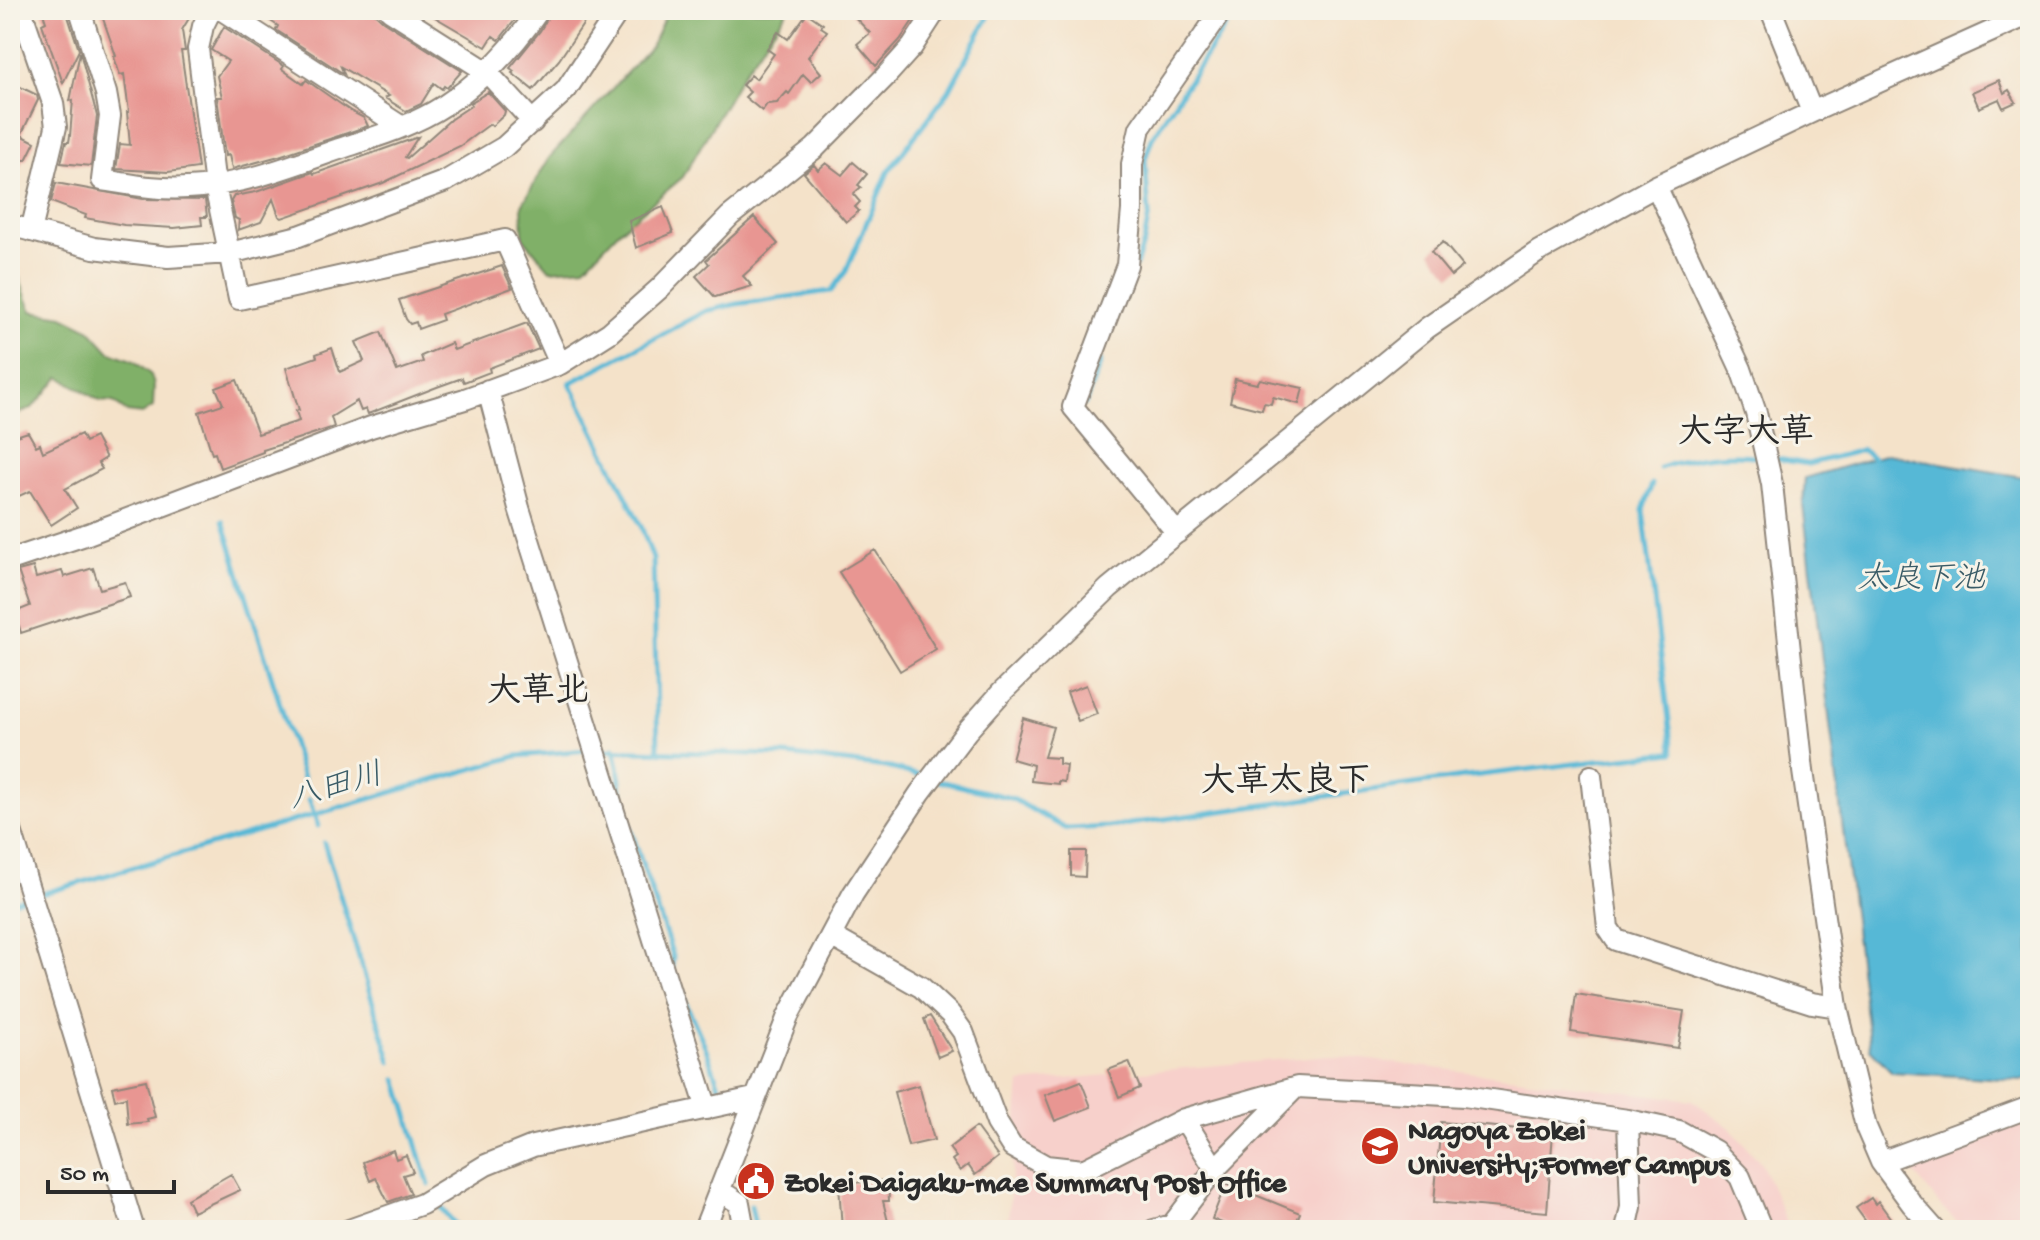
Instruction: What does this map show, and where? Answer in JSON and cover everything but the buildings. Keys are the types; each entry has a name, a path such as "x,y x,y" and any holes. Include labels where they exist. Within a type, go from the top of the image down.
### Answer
{"street":[{"path":"21,10 53,103 56,127 31,231"},
{"path":"80,10 106,93 110,116 102,180 157,188 215,186 261,177 402,127 446,104 486,71 519,39 539,10"},
{"path":"211,10 203,26 198,49 215,186 239,299 505,240 560,364"},
{"path":"222,10 402,127"},
{"path":"390,10 486,71 533,122"},
{"path":"10,225 132,255 168,257 230,253 299,236 446,181 504,147 566,90 619,10"},
{"path":"10,560 88,534 371,427 560,364 609,333 660,288 730,216 815,148 912,47 936,10"},
{"path":"1177,533 1073,407 1127,265 1132,164 1140,128 1222,10"},
{"path":"1771,10 1812,112"},
{"path":"704,1230 788,1016 853,894 920,793 953,750 1002,692 1109,588 1427,328 1539,251 1656,186 2030,14"},
{"path":"1656,186 1741,369 1772,484 1803,771 1837,1007 1866,1127 1881,1162 1935,1230"},
{"path":"488,390 519,508 707,1109"},
{"path":"1591,776 1608,928 1616,940 1812,1003 1837,1007"},
{"path":"10,827 134,1230"},
{"path":"831,936 921,987 950,1014 963,1032 997,1123 1012,1147 1046,1166 1083,1170 1184,1119 1297,1087 1464,1096 1628,1120 1679,1131 1715,1151 1740,1177 1762,1230"},
{"path":"1170,1228 1215,1169 1297,1087"},
{"path":"349,1230 422,1204 486,1165 533,1146 754,1098"},
{"path":"1881,1162 2030,1107"},
{"path":"1184,1119 1215,1169"},
{"path":"1626,1230 1631,1207 1628,1120"},
{"path":"719,1190 739,1203 744,1230"}],"shaded area":[{"name":"Nagoya Zokei University;Former Campus","path":"1330,1055 1692,1100 1729,1127 1762,1164 1790,1230 1007,1230 1020,1083"},
{"path":"2030,1115 2030,1230 1966,1230 1943,1209 1909,1167 1911,1158"}],"green space":[{"path":"668,10 788,10 743,73 683,177 620,230 585,267 550,270 523,238 522,205 549,158 652,45"},
{"path":"10,259 32,311 63,316 89,329 110,352 134,361 151,375 153,407 142,414 127,412 113,402 100,401 60,377 32,408 10,417"}],"water":[{"name":"太良下池","path":"1887,454 2030,478 2030,1077 2021,1080 1892,1072 1870,1049 1803,505 1805,478"}],"waterway":[{"path":"658,750 653,559 641,526 570,383 706,311 831,291 846,271 888,172 949,91 992,10"},
{"path":"1136,265 1149,214 1145,159 1153,136 1236,10"},
{"path":"1085,404 1101,361"},
{"path":"1771,458 1808,464 1862,450 1873,458"},
{"path":"1660,468 1710,456 1761,457"},
{"path":"935,780 1011,798 1067,829 1108,827 1464,777 1673,752 1643,510 1652,484"},
{"path":"223,521 304,781"},
{"path":"614,748 622,803 673,956 672,971"},
{"name":"八田川","path":"38,895 517,756 588,750"},
{"path":"598,750 785,755 886,767 926,777"},
{"name":"八田川","path":"309,799 318,826"},
{"path":"324,843 391,1062"},
{"name":"八田川","path":"10,903 28,897"},
{"path":"679,988 722,1094"},
{"path":"397,1079 429,1185"},
{"path":"751,1206 756,1230"},
{"path":"441,1208 460,1230"}],"place":[{"name":"Nagoya Zokei University;Former Campus","path":"1380,1146"},
{"name":"Zokei Daigaku-mae Summary Post Office","path":"756,1181"}],"district":[{"name":"大字大草","path":"1746,429"},
{"name":"大草北","path":"538,688"},
{"name":"大草太良下","path":"1286,778"}]}
